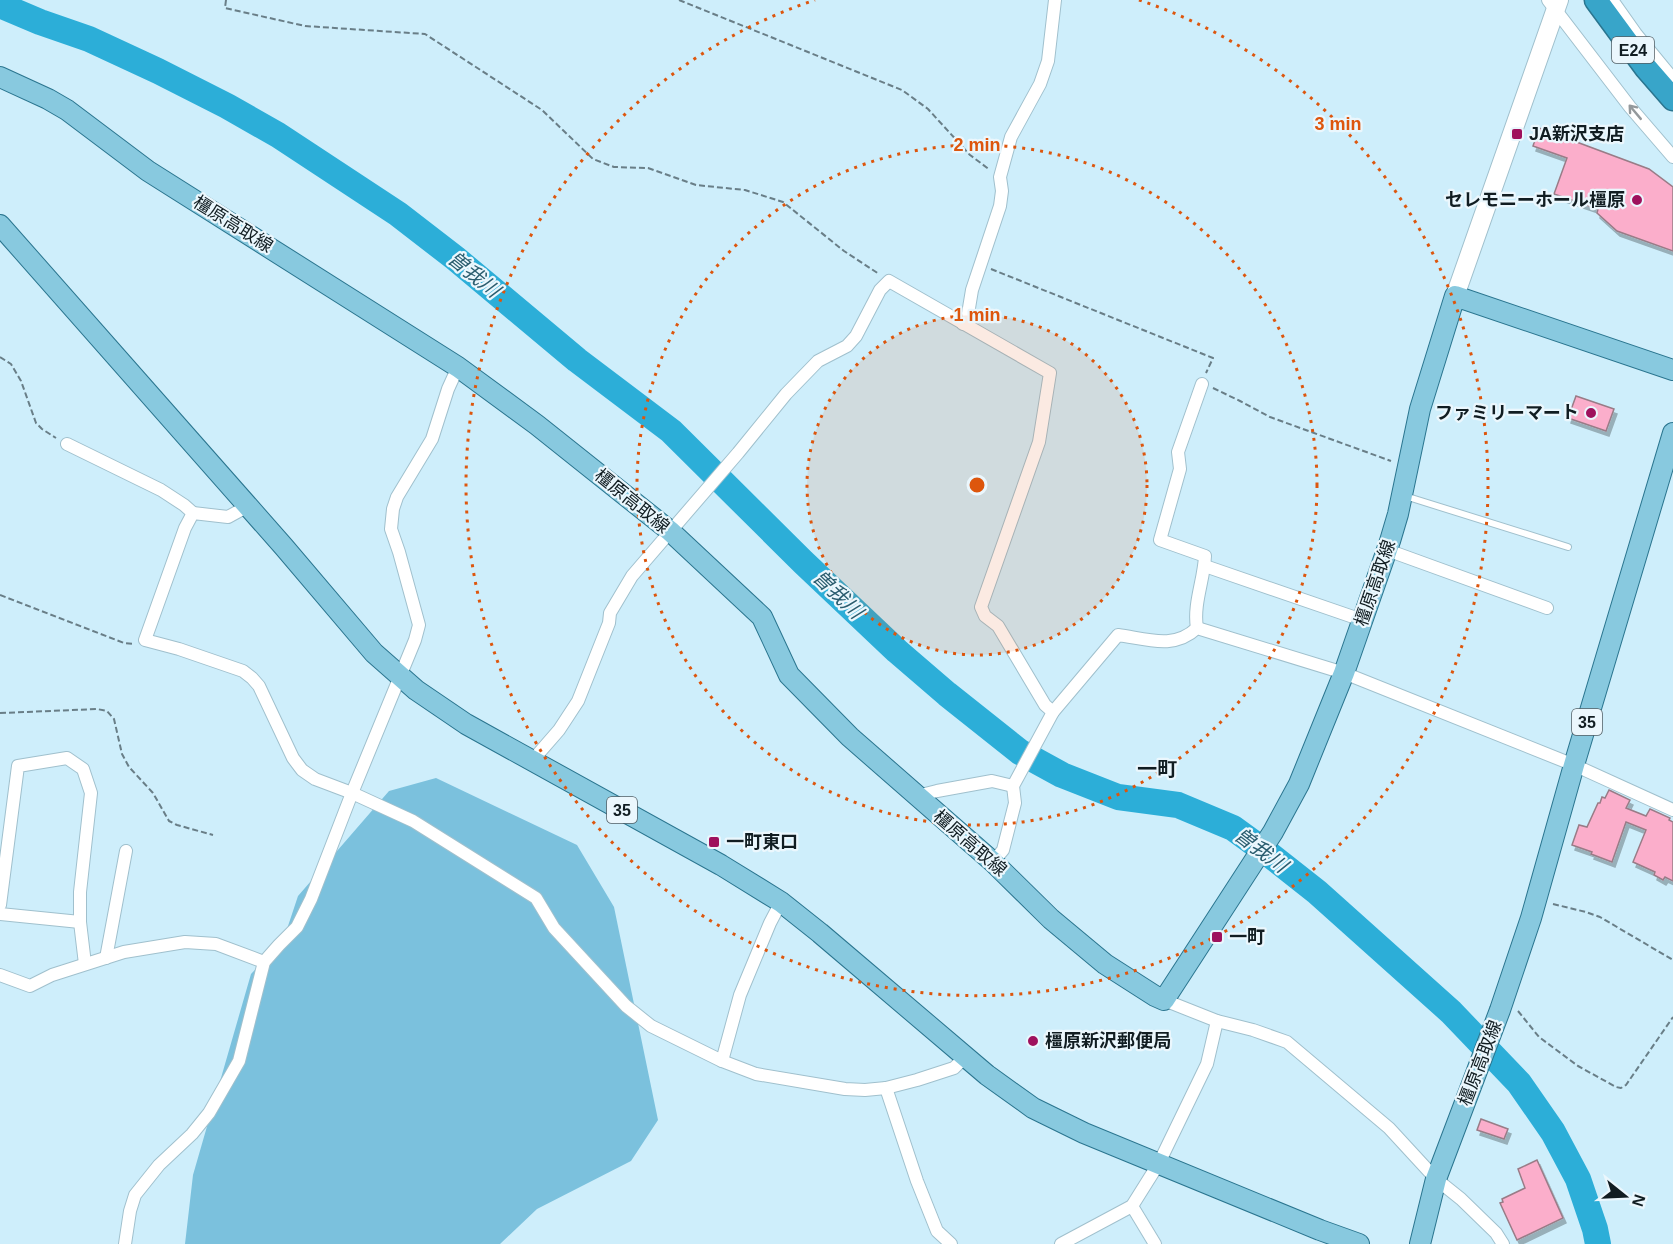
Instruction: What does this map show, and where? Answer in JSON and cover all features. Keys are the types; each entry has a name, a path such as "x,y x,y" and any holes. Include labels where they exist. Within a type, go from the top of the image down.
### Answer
{"highway":[{"name":"E24","path":"1596,0 1646,68 1673,99"}],"main road":[{"name":"橿原高取線","path":"0,76 67,110 148,171 458,367 537,425 670,531 762,617 789,675 850,737 993,862 1051,919 1105,964 1164,1000 1273,832 1299,784 1344,673 1387,550 1402,495 1420,410 1455,296"},
{"name":"35","path":"0,225 248,506 363,641 416,690 466,724 721,865 781,902 966,1056 1033,1108 1084,1133 1359,1244"},
{"path":"1455,296 1673,370"},
{"name":"橿原高取線","path":"1420,1244 1436,1179 1501,1006 1536,900 1673,433"}],"street":[{"path":"963,324 1000,206 1002,191 1000,177 1011,137 1040,84 1048,61 1055,0"},
{"path":"1612,0 1673,79"},
{"path":"1554,4 1630,107 1673,156"},
{"path":"1455,296 1554,4"},
{"path":"532,761 559,730 578,701 609,623 610,613 632,576 786,394 818,361 847,346 856,336 880,290 889,281 1050,373 1039,442 981,607 985,616 998,626 1044,705 1053,712"},
{"path":"125,1244 135,1195 209,1113 239,1061 264,962 297,927 311,899 415,640 419,625 391,529 393,509 397,497 432,439 448,389 458,367"},
{"path":"1197,628 1195,617 1206,556 1160,540 1179,469 1178,452 1202,384"},
{"path":"67,444 161,490 193,513 228,517 248,506"},
{"path":"193,513 185,528 145,640 243,671 259,686 293,758 302,770 315,779 413,820 536,898 554,928 626,1006 651,1026 722,1061 756,1074 845,1089 886,1088 954,1068 966,1056"},
{"path":"1387,550 1546,608"},
{"path":"1205,566 1362,620"},
{"path":"993,862 1003,850 1015,803 1014,783 1053,712 1118,635 1169,643 1189,636 1197,628"},
{"path":"1197,628 1344,673 1574,765 1673,810"},
{"path":"0,905 18,766 66,759 83,769 92,793 80,892 80,922 85,964"},
{"path":"917,796 992,782 1014,783"},
{"path":"106,958 126,851"},
{"path":"722,1061 740,995 770,922 781,902"},
{"path":"0,914 80,922"},
{"path":"0,975 30,986 52,975 124,952 185,942 216,944 264,962"},
{"path":"1164,1000 1217,1021 1287,1042 1389,1128 1436,1179 1461,1199 1496,1233 1503,1244"},
{"path":"1061,1244 1132,1206 1159,1163 1207,1064 1217,1021"},
{"path":"886,1088 917,1181 937,1231 951,1244"},
{"path":"1132,1206 1155,1244"}],"lane":[{"path":"1402,495 1568,547"}],"path":[{"path":"226,0 225,8 305,26 425,34 542,110 593,159 614,167 648,168 696,184 745,190 783,202 844,251 889,281"},
{"path":"679,0 902,90 928,109 970,155 1000,177"},
{"path":"980,265 1213,358 1202,384 1240,400 1270,417 1408,468"},
{"path":"0,357 11,364 21,381 36,423 67,444"},
{"path":"0,595 124,643 134,644 145,640"},
{"path":"0,713 97,709 107,711 114,719 122,754 129,767 153,793 169,821 213,835"},
{"path":"1536,900 1600,917 1673,960"},
{"path":"1501,1006 1516,1009 1539,1037 1578,1066 1621,1088 1626,1085 1673,1017"}],"shaded area":[{"path":"436,778 577,845 614,907 658,1120 631,1161 537,1209 500,1244 185,1244 193,1175 251,974 283,941 298,896 389,791"}],"building":[{"path":"1539,128 1649,169 1673,187 1673,251 1617,231 1597,213 1598,209 1554,194 1567,158 1533,146"},
{"name":"ファミリーマート","path":"1576,396 1614,409 1606,431 1568,418"},
{"path":"1609,790 1630,800 1626,808 1646,816 1650,809 1670,818 1669,820 1673,822 1673,881 1665,877 1663,880 1654,875 1655,872 1633,862 1646,830 1626,822 1612,862 1572,845 1579,825 1587,827 1598,803 1602,797 1605,798"},
{"path":"1481,1119 1508,1129 1504,1139 1477,1130"},
{"path":"1537,1160 1563,1218 1517,1240 1500,1203 1503,1202 1502,1199 1525,1188 1518,1169"}],"waterway":[{"name":"曽我川","path":"0,5 89,39 227,106 278,135 398,214 455,258 577,360 671,431 897,651 1020,752 1062,775 1118,797 1178,805 1233,828 1270,855 1317,892 1451,1012 1519,1083 1553,1132 1578,1179 1598,1244"}],"place":[{"name":"JA新沢支店","path":"1517,134"},
{"name":"セレモニーホール橿原","path":"1637,200"},
{"name":"ファミリーマート","path":"1591,413"},
{"name":"一町東口","path":"714,842"},
{"name":"一町","path":"1217,937"},
{"name":"橿原新沢郵便局","path":"1033,1041"}],"district":[{"name":"一町","path":"1157,769"}]}
